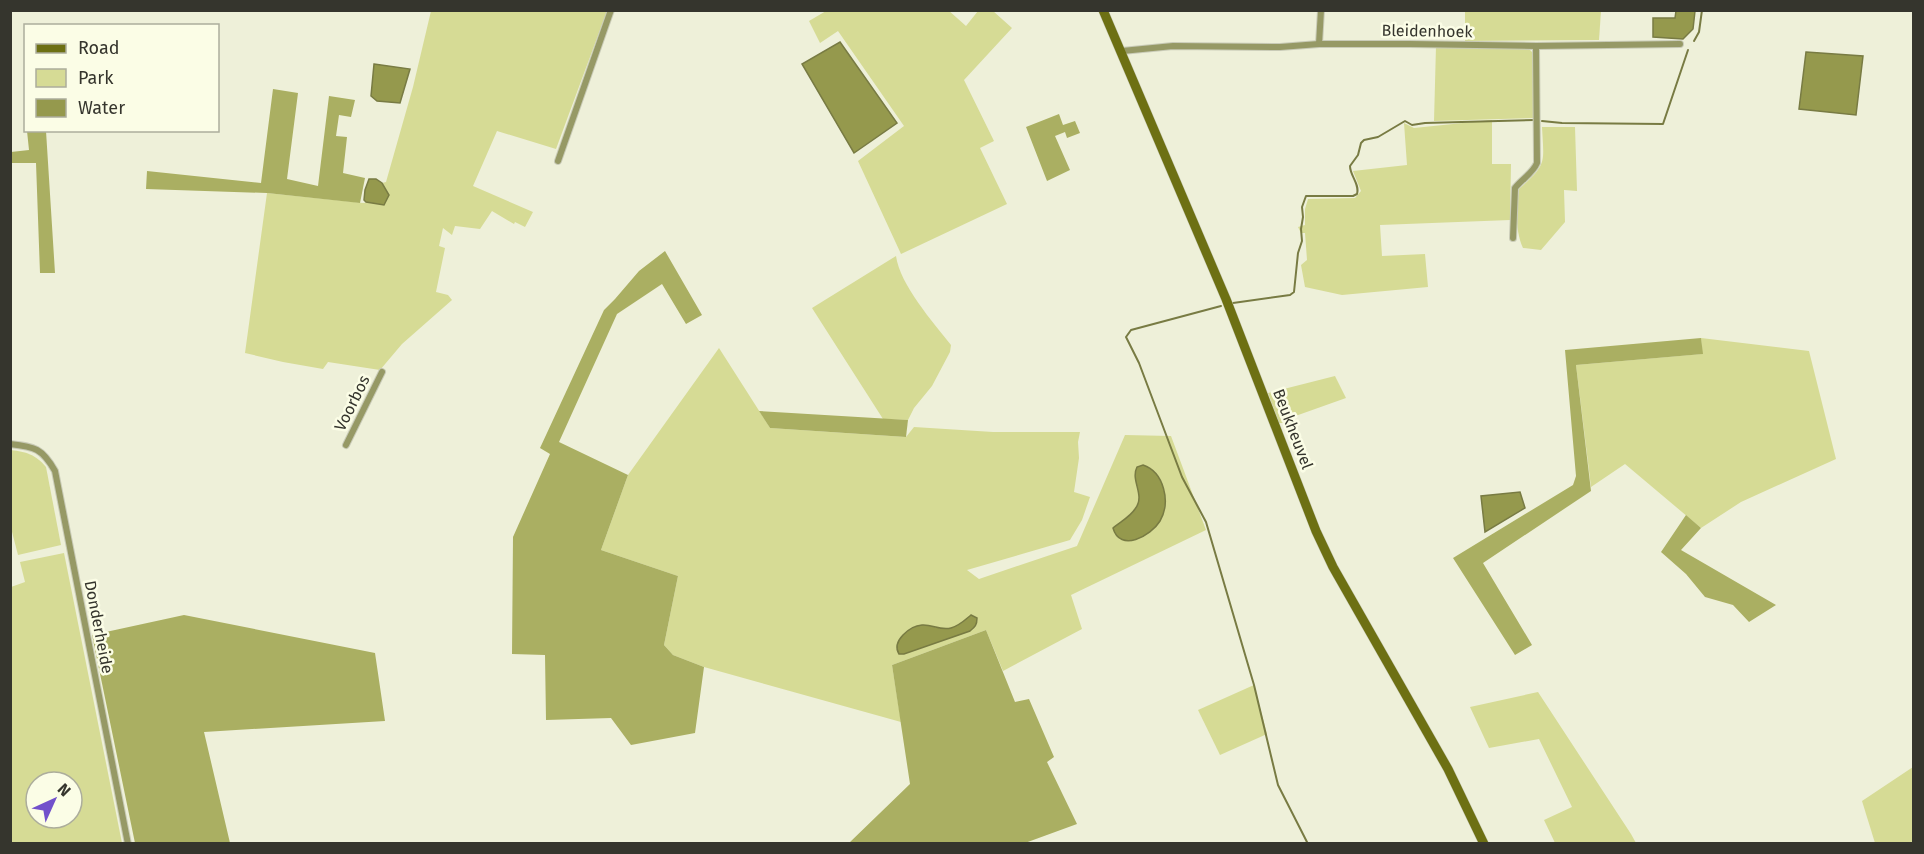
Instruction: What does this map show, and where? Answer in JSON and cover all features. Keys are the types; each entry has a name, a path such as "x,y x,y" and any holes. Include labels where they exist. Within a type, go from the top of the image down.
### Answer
{"street":[{"path":"558,161 611,10"},
{"name":"Beukheuvel","path":"1103,10 1226,299 1329,558 1359,615 1448,769 1484,843"},
{"path":"1319,44 1321,10"},
{"name":"Bleidenhoek","path":"1122,51 1173,46 1280,47 1319,44 1536,46 1680,44"},
{"path":"1513,238 1515,188 1524,177 1533,171 1537,163 1536,46"},
{"name":"Voorbos","path":"346,445 382,372"},
{"name":"Donderheide","path":"10,444 35,447 42,451 54,471 128,843"}],"green space":[{"path":"948,10 966,26 978,11 993,11 1012,28 964,80 994,141 980,148 1007,204 901,254 858,161 904,126 838,31 820,43 809,21 826,11"},
{"path":"431,11 607,11 556,149 497,131 473,186 533,212 525,227 515,222 514,224 492,211 480,229 455,226 452,235 443,228 439,246 445,248 436,292 448,295 452,300 402,344 380,370 328,362 323,369 245,353 267,193 382,205 389,195 382,183 386,182 413,87"},
{"path":"1465,11 1601,11 1599,40 1465,41"},
{"path":"1436,46 1529,49 1534,54 1534,118 1434,121"},
{"path":"1492,120 1492,164 1511,164 1510,220 1380,225 1382,256 1425,254 1428,287 1342,295 1305,287 1301,265 1307,260 1305,233 1301,233 1298,227 1305,225 1305,209 1308,199 1355,198 1361,191 1353,171 1407,165 1404,123 1414,128"},
{"path":"1542,127 1575,127 1577,191 1564,190 1565,222 1541,250 1523,248 1517,227 1517,212 1519,189 1535,174 1542,162"},
{"path":"896,256 910,291 951,345 950,352 932,386 914,408 908,420 883,419 812,308"},
{"path":"1701,338 1809,351 1836,459 1741,502 1701,528 1625,464 1591,487 1576,365 1702,354"},
{"path":"719,348 770,428 906,437 914,427 993,432 1080,432 1074,492 1090,497 1082,520 1070,540 967,570 979,579 1077,546 1125,435 1171,436 1206,530 1071,595 1082,629 1003,671 986,630 892,665 901,722 704,667 673,655 664,645 678,576 601,550 628,475"},
{"path":"1335,376 1346,398 1287,419 1288,423 1279,423 1268,393"},
{"path":"11,450 30,454 46,467 61,545 18,555 11,528"},
{"path":"64,553 122,843 11,843 11,587 25,582 20,562"},
{"path":"1254,685 1267,734 1220,755 1198,710"},
{"path":"1538,692 1636,843 1555,843 1544,820 1572,807 1539,739 1489,748 1470,707"},
{"path":"1913,767 1913,843 1875,843 1862,801"}],"shaded area":[{"path":"273,89 298,93 287,179 318,186 329,96 355,100 351,117 339,115 336,136 347,137 343,173 365,178 360,203 267,193 146,189 147,171 261,183"},
{"path":"1059,114 1063,125 1075,121 1080,133 1067,138 1065,132 1055,136 1070,170 1047,181 1026,127"},
{"path":"27,132 46,132 55,273 40,273 36,163 11,163 11,152 29,150"},
{"path":"665,251 702,315 686,324 662,284 617,314 559,442 628,475 601,550 678,576 664,645 673,655 704,667 695,733 631,745 611,718 546,720 545,655 512,654 513,537 550,454 540,448 604,310 639,271"},
{"path":"1701,338 1703,354 1576,365 1591,491 1483,563 1532,645 1515,655 1453,558 1573,485 1576,476 1565,350"},
{"path":"759,411 908,420 906,437 770,428"},
{"path":"1686,515 1701,528 1681,550 1776,605 1749,622 1733,605 1705,597 1686,574 1661,552"},
{"path":"184,615 375,653 385,721 204,732 230,843 135,843 92,635"},
{"path":"986,630 1015,702 1029,699 1054,757 1047,762 1077,824 1025,843 849,843 910,784 892,665"}],"water":[{"path":"1676,11 1695,11 1693,29 1683,39 1653,37 1653,18 1675,18"},
{"path":"840,42 897,123 854,153 802,64"},
{"path":"1806,52 1863,56 1856,115 1799,109"},
{"path":"374,64 410,69 400,103 377,101 371,96"},
{"path":"369,179 376,179 382,183 389,195 384,205 364,200"},
{"path":"1143,465 1156,474 1164,488 1163,513 1156,527 1150,532 1136,540 1122,540 1113,528 1138,504 1139,493 1135,472 1137,467"},
{"path":"1520,492 1525,508 1485,532 1481,496"},
{"path":"971,615 977,620 970,631 899,654 897,649 900,639 912,628 926,625 943,629 951,628"}],"waterway":[{"path":"1694,41 1699,32 1702,10"},
{"path":"1542,121 1663,124 1688,50"},
{"path":"1233,303 1290,295 1294,292 1298,253 1302,241 1302,207 1306,196 1353,196 1357,194 1358,190 1350,166 1358,155 1364,140 1378,137 1405,121 1412,125 1534,120"},
{"path":"1221,306 1131,330 1126,337 1139,363 1182,477 1206,522 1254,685 1278,785 1308,844"}]}
